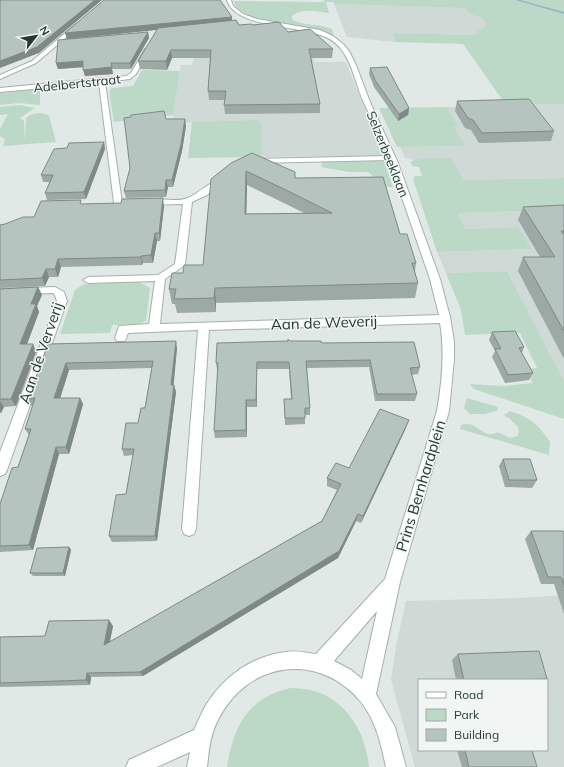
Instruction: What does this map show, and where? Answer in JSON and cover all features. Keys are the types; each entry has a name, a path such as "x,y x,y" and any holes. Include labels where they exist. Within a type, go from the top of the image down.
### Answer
{"street":[{"name":"Selzerbeeklaan","path":"229,0 231,7 234,10 257,20 313,30 336,40 351,60 364,96 392,158 440,298 448,341 447,389"},
{"path":"1,75 34,62 84,20"},
{"path":"244,24 257,20"},
{"name":"Adelbertstraat","path":"0,90 121,79 131,76 151,41"},
{"path":"58,43 66,42"},
{"path":"102,81 118,203"},
{"path":"245,162 392,158"},
{"path":"142,202 188,201 222,182 227,176 226,169"},
{"path":"88,280 160,278 180,265 188,201"},
{"path":"154,328 160,278"},
{"name":"Aan de Ververij","path":"0,292 55,290 60,294 62,301 0,470"},
{"name":"Aan de Weverij","path":"121,338 123,329 444,319"},
{"path":"189,529 204,326"},
{"name":"Prins Bernhardplein","path":"367,696 392,582 443,411 447,389"},
{"name":"Prins Bernhardplein","path":"320,663 392,582"},
{"path":"197,767 201,737 212,712 227,691 245,675 265,665 287,660 320,663 345,676 367,696 386,727 396,767"},
{"path":"136,767 201,737"}],"shaded area":[{"path":"334,4 465,8 471,15 481,17 486,21 488,26 477,31 476,35 393,33 395,42 347,37"},
{"path":"195,53 313,54 315,62 346,62 384,156 260,157 262,154 261,122 258,120 173,123 181,65 192,65"},
{"path":"564,104 564,178 463,180 415,159 412,160 405,158 400,147 464,146 454,127 458,126 447,107"},
{"path":"564,210 564,381 507,271 446,273 437,252 532,249 518,227 465,229 458,213"},
{"path":"564,595 564,767 415,767 391,680 396,646 406,601 522,598"}],"green space":[{"path":"323,0 564,0 564,104 506,105 463,44 395,42 393,33 476,35 477,31 487,26 486,23 481,18 471,15 465,8 334,4 334,2 326,2 328,13 304,11 296,13 292,16 292,19 301,23 332,29 334,36 322,31 301,26 263,20 243,12 237,7 234,1 325,2"},
{"path":"142,70 180,71 173,115 114,122 109,91 112,88 133,86"},
{"path":"40,89 40,105 19,103 0,105 0,93"},
{"path":"20,105 35,108 20,118 24,121 25,141 26,118 40,113 49,116 56,142 3,146 5,139 0,136 0,129 8,114 0,115 0,107"},
{"path":"447,107 458,126 454,127 465,146 397,147 379,108"},
{"path":"258,120 261,122 262,154 260,157 188,158 192,122"},
{"path":"451,158 463,180 564,178 564,210 458,213 465,229 518,227 532,249 437,252 413,179 415,176 422,176 419,167 412,166 411,162 415,159"},
{"path":"384,161 393,187 382,187 368,172 349,172 321,167 322,162"},
{"path":"507,271 564,381 564,419 474,389 470,384 504,386 533,383 526,369 537,368 520,333 465,335 461,310 446,273"},
{"path":"139,282 150,288 146,321 139,324 112,325 110,333 60,334 75,290 84,284"},
{"path":"467,398 498,407 498,410 485,414 470,414 464,408"},
{"path":"510,411 533,422 541,430 550,442 549,455 460,429 461,425 467,424 472,425 488,434 498,432 510,438 517,436 519,432 518,427 504,415"},
{"path":"291,688 307,689 322,694 335,701 346,711 362,736 369,767 227,767 233,739 245,716 253,706 276,692"}],"building":[{"path":"0,0 95,0 37,47 0,61"},
{"path":"104,0 220,0 232,17 65,33"},
{"path":"236,20 239,25 279,22 288,32 310,29 333,49 309,49 320,104 224,105 226,91 208,91 211,50 171,50 166,61 138,61 158,28"},
{"path":"148,32 130,63 111,63 112,67 83,70 83,61 56,63 58,40"},
{"path":"387,67 409,108 399,114 375,80 370,68"},
{"path":"529,99 554,131 482,133 473,120 468,118 457,101"},
{"path":"164,111 166,119 185,119 181,144 172,180 166,180 165,190 124,191 130,168 124,118 131,117 131,115"},
{"path":"104,142 84,192 45,193 53,175 41,175 54,149 67,148 69,143"},
{"path":"252,153 295,172 295,178 383,177 400,234 407,234 416,263 412,263 418,283 215,288 214,298 174,299 176,289 169,289 172,273 183,273 184,265 203,265 211,179 231,163","holes":["246,171 332,213 245,214"]},
{"path":"163,198 159,233 155,233 151,255 141,257 58,259 55,269 46,269 42,278 0,280 0,225 23,217 34,217 41,201 81,200 80,204 121,203 122,199"},
{"path":"564,205 564,231 561,231 564,235 564,331 523,257 555,257 523,207"},
{"path":"38,287 31,304 36,304 20,344 33,344 11,399 0,399 0,289"},
{"path":"515,331 524,347 519,348 533,373 508,375 495,349 501,349 492,332"},
{"path":"288,339 290,341 321,341 322,343 414,342 420,367 410,368 417,394 377,394 370,360 306,361 310,408 305,408 305,418 285,418 284,399 292,399 289,362 257,362 256,400 246,400 246,430 214,431 218,363 216,363 217,343 288,341"},
{"path":"176,341 171,385 174,385 155,536 109,536 116,495 126,494 134,449 122,449 126,423 138,423 141,408 145,408 153,361 66,363 54,398 80,398 66,447 56,447 29,545 0,546 0,504 12,468 18,467 31,429 25,429 35,398 28,399 48,344"},
{"path":"380,409 409,420 363,516 358,514 339,551 140,672 87,673 86,680 0,683 0,637 45,636 49,621 109,620 104,645 322,521 341,484 327,478 336,463 349,468"},
{"path":"503,459 530,459 537,480 509,480"},
{"path":"531,531 563,531 564,585 561,577 548,577"},
{"path":"69,547 63,573 30,573 37,548"},
{"path":"539,651 547,679 464,679 458,654"},
{"path":"465,751 532,751 537,767 469,767"}],"waterway":[{"path":"517,0 564,13"}]}
